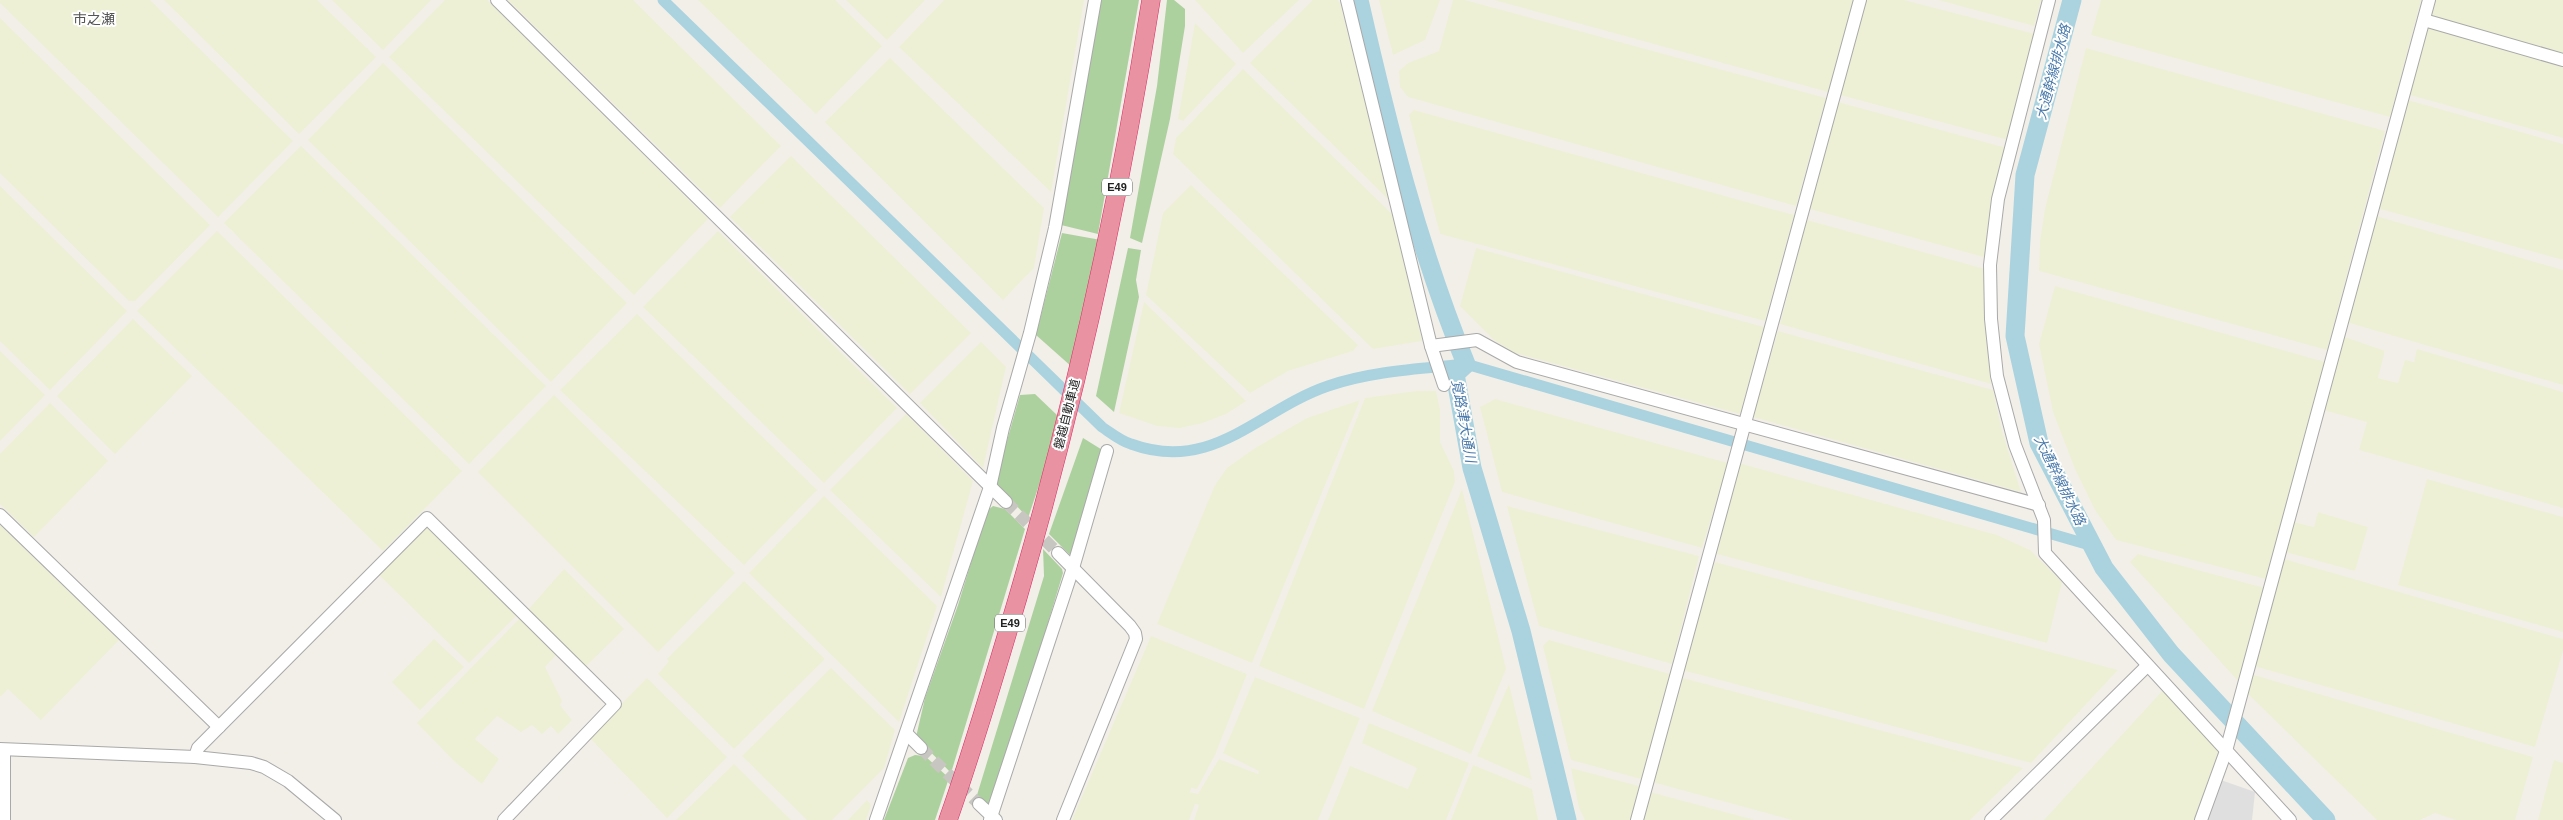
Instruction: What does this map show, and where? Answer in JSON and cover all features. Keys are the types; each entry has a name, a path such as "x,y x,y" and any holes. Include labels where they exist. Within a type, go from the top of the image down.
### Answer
{"highway":[{"name":"磐越自動車道","path":"948,820 1005,642 1065,424 1124,156 1151,0"}],"street":[{"path":"497,0 1006,502"},
{"path":"876,820 990,487 1003,428 1019,373 1055,228 1095,0"},
{"path":"1347,0 1444,385"},
{"path":"1637,820 1860,0"},
{"path":"2049,0 1998,198 1990,265 1991,319 1997,376 2012,437 2044,520 2044,553 2147,666 2226,747 2290,820"},
{"path":"2201,820 2226,747 2241,694 2429,0"},
{"path":"2424,20 2563,60"},
{"path":"1436,349 1477,340 1517,362 1743,427 2039,505"},
{"path":"979,804 993,819 1073,568 1106,451"},
{"path":"0,515 219,728"},
{"path":"195,757 198,748 427,518 615,704 504,820"},
{"path":"1058,552 1130,626 1136,639 1063,820"},
{"path":"1991,820 2147,666"},
{"path":"907,734 921,748"},
{"path":"4,820 2,750 195,757 239,761 264,767 288,781 334,820"}],"shaded area":[{"path":"2218,779 2255,792 2252,820 2205,820"}],"green space":[{"path":"0,0 150,0 293,141 218,217 0,3"},
{"path":"164,0 317,0 376,57 299,134"},
{"path":"332,0 431,0 383,50"},
{"path":"445,0 487,0 708,219 634,295 389,57"},
{"path":"508,0 633,0 781,146 720,208"},
{"path":"698,0 835,0 882,46 816,114"},
{"path":"846,0 925,0 887,40"},
{"path":"944,0 1084,0 1051,192 899,47"},
{"path":"1100,0 1139,0 1098,234 1061,225"},
{"path":"1167,0 1174,0 1185,9 1185,26 1170,119 1142,243 1130,238 1157,86"},
{"path":"1195,0 1299,0 1243,53"},
{"path":"1313,0 1337,0 1340,3 1390,201 1250,63"},
{"path":"1379,0 1440,0 1425,40 1393,55"},
{"path":"1453,0 1465,0 1826,98 1796,206 1408,97 1400,87 1399,71 1408,63 1439,51"},
{"path":"1494,0 1854,0 1828,92"},
{"path":"1865,0 1904,0 2035,34 2008,140 1840,95"},
{"path":"1938,0 2041,0 2034,26"},
{"path":"2101,0 2421,0 2390,117 2091,35"},
{"path":"2436,0 2563,0 2563,54 2432,16"},
{"path":"0,18 210,225 135,301 129,301 0,173"},
{"path":"1195,23 1236,64 1183,121 1178,119"},
{"path":"2427,25 2563,65 2563,138 2410,95"},
{"path":"2086,48 2385,131 2327,350 2039,271 2040,241 2045,209"},
{"path":"890,58 1044,208 1034,268 1003,300 825,122"},
{"path":"383,63 627,303 551,382 308,140"},
{"path":"1243,69 1393,215 1422,341 1373,349 1173,154 1176,138"},
{"path":"2408,100 2563,144 2563,260 2377,208"},
{"path":"1838,102 2007,148 1987,258 1810,209"},
{"path":"1414,110 1794,215 1765,321 1440,234 1409,115"},
{"path":"301,146 546,386 469,464 224,223"},
{"path":"791,156 971,333 910,394 730,217"},
{"path":"1191,185 1358,345 1353,351 1288,371 1250,393 1146,295 1163,213"},
{"path":"0,186 127,311 50,390 0,341"},
{"path":"2376,216 2563,270 2563,385 2346,322"},
{"path":"1807,220 1985,269 1984,312 1991,384 1780,324"},
{"path":"217,231 462,471 383,551 137,311"},
{"path":"718,231 897,408 824,483 643,307"},
{"path":"1062,233 1101,240 1072,367 1036,335"},
{"path":"1128,248 1141,250 1136,280 1139,297 1114,412 1096,396"},
{"path":"1476,248 1764,327 1740,414 1515,353 1494,340 1460,306"},
{"path":"2055,286 2325,362 2266,579 2116,540 2095,510 2075,469 2053,412 2039,344"},
{"path":"1144,302 1246,401 1226,414 1203,423 1180,428 1157,426 1119,413"},
{"path":"637,314 817,490 744,565 560,390"},
{"path":"133,319 192,376 115,454 57,396"},
{"path":"1778,331 1993,390 2002,431 2021,492 1753,417"},
{"path":"2345,337 2385,351 2378,378 2398,383 2405,360 2414,362 2417,349 2563,392 2563,508 2359,450 2367,422 2323,410"},
{"path":"981,342 1006,367 983,468 920,403"},
{"path":"0,351 45,395 0,441"},
{"path":"1416,391 1436,391 1440,409 1440,442 1454,471 1455,482 1364,709 1259,666 1365,398"},
{"path":"1035,394 1058,416 1056,435 1028,518 995,483 1020,395"},
{"path":"554,395 735,573 658,652 478,472"},
{"path":"1495,399 1728,463 1702,548 1502,492 1480,407"},
{"path":"1360,400 1252,663 1157,624 1215,485 1227,468 1255,448 1307,418"},
{"path":"50,403 108,461 34,537 0,504 0,454"},
{"path":"906,414 973,481 941,597 830,490"},
{"path":"1083,438 1104,451 1071,556 1049,534"},
{"path":"1739,463 1997,535 2030,550 2062,582 2047,643 1717,554"},
{"path":"2427,479 2563,517 2563,632 2398,585"},
{"path":"1462,489 1506,669 1471,754 1372,711"},
{"path":"824,496 937,606 899,722 749,573"},
{"path":"993,506 1005,509 1025,529 951,773 916,737 925,698 958,605 987,511"},
{"path":"1507,506 1699,556 1672,664 1539,626"},
{"path":"2318,512 2368,527 2355,571 2285,552 2294,522 2314,527"},
{"path":"0,525 119,640 41,720 8,689 0,697"},
{"path":"425,526 434,531 518,614 469,663 378,574"},
{"path":"1043,549 1062,569 1063,573 991,812 977,795 1044,576"},
{"path":"2138,554 2265,588 2239,682 2130,562"},
{"path":"2284,559 2563,639 2563,651 2535,747 2254,666"},
{"path":"1715,562 2118,670 2031,763 1682,670"},
{"path":"564,569 624,629 584,668 527,611"},
{"path":"744,581 825,659 734,749 658,674 669,661 667,659"},
{"path":"521,617 557,654 545,667 562,701 560,705 572,720 558,734 551,726 542,734 532,725 521,732 497,716 475,739 499,759 482,784 455,762 417,723"},
{"path":"1151,636 1247,674 1215,755 1197,789 1191,788 1190,792 1198,794 1219,759 1258,774 1259,771 1223,753 1255,677 1360,718 1318,820 1194,820 1199,805 1195,804 1189,820 1072,820"},
{"path":"434,639 464,667 420,710 392,682"},
{"path":"1549,640 1670,674 1641,779 1571,760 1543,646"},
{"path":"831,668 895,730 884,768 832,820 807,820 742,756"},
{"path":"2251,674 2533,757 2515,820 2456,820 2435,813 2420,820 2377,820 2245,691"},
{"path":"647,678 727,757 667,818 589,737"},
{"path":"1683,678 2023,768 1970,820 1792,820 1652,782"},
{"path":"1509,684 1532,780 1477,756"},
{"path":"2164,689 2219,749 2195,820 2044,820"},
{"path":"1369,723 1469,763 1446,820 1328,820 1350,766 1408,789 1417,768 1362,743"},
{"path":"915,755 925,756 949,778 935,820 884,820 908,758"},
{"path":"2554,760 2563,763 2563,820 2538,820"},
{"path":"734,764 791,820 676,820"},
{"path":"1473,765 1532,789 1538,820 1451,820"},
{"path":"1571,768 1639,786 1630,820 1585,820 1579,808"},
{"path":"1650,792 1755,820 1642,820"},
{"path":"867,800 871,805 866,820 848,820"}],"waterway":[{"path":"663,0 1102,427 1127,443 1160,451 1187,451 1211,445 1234,435 1279,409 1328,386 1379,374 1466,364 2093,546"},
{"name":"覚路津大通川","path":"1359,0 1381,92 1418,230 1466,364 1455,374 1472,468 1521,631 1567,820"},
{"name":"大通幹線排水路","path":"2072,0 2025,175 2015,336 2039,443 2104,568 2171,654 2326,820"}],"tunnel":[{"path":"1006,502 1058,553"},
{"path":"921,748 979,804"}],"district":[{"name":"市之瀬","path":"94,19"}]}
